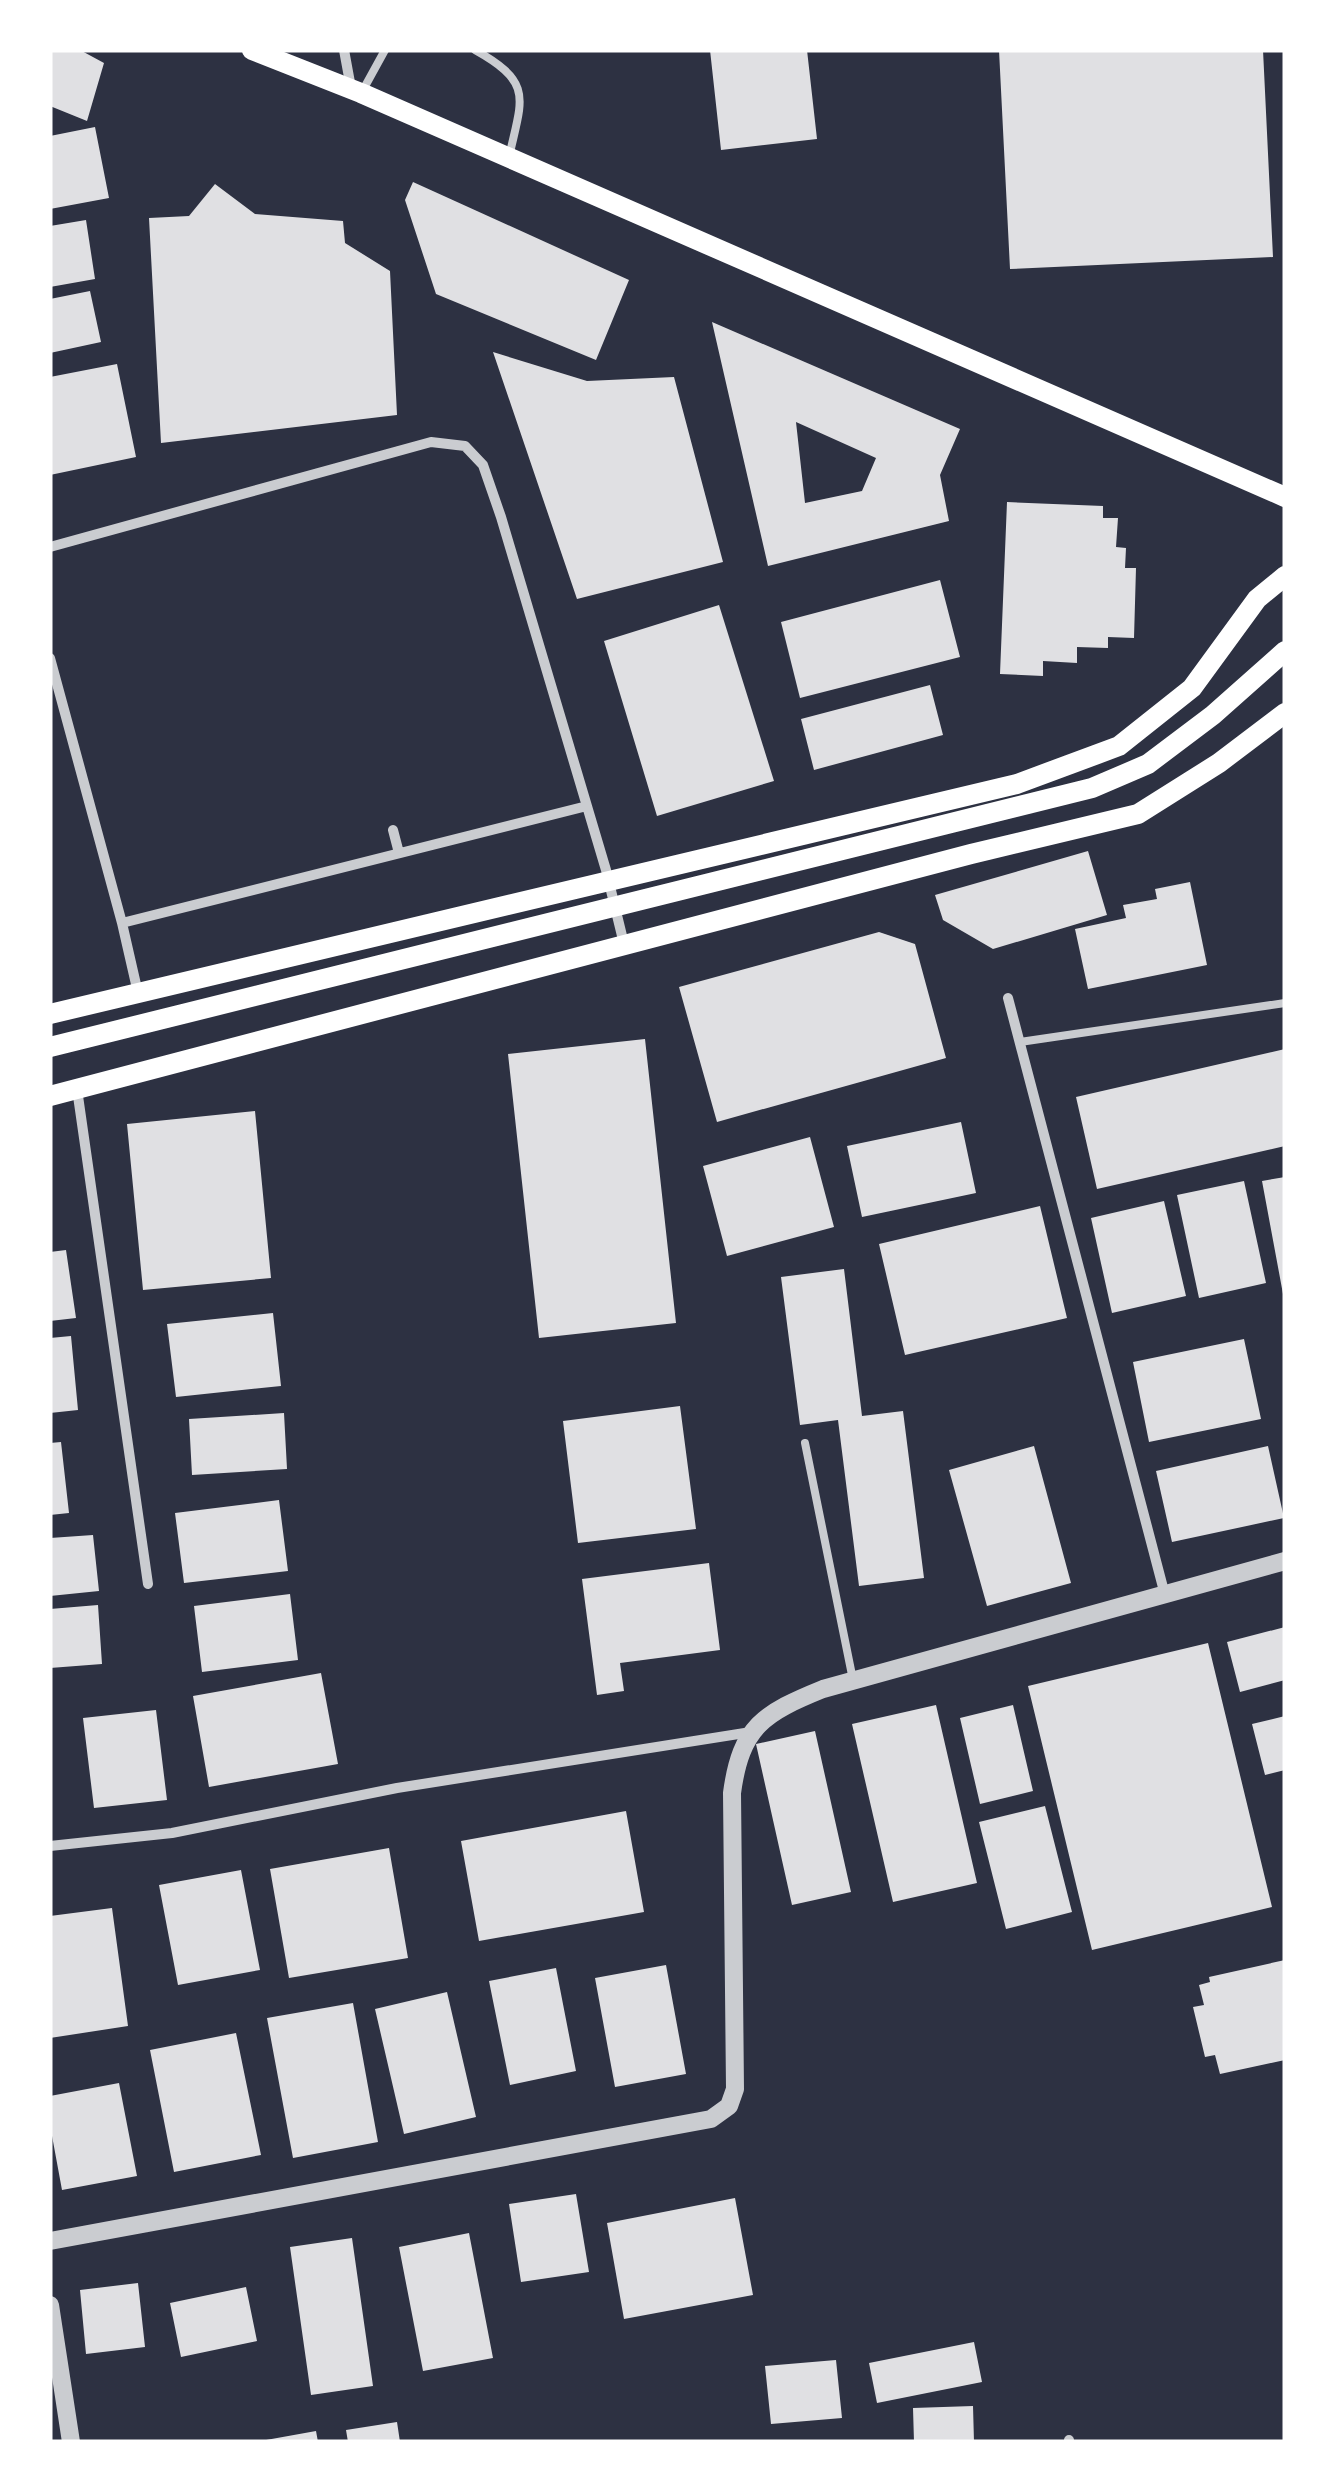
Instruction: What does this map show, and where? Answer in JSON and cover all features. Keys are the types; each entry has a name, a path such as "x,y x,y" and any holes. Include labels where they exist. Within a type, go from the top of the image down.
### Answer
{"main road":[{"path":"252,50 356,91 1285,497"},
{"path":"50,1014 1017,784 1119,746 1192,688 1257,599 1285,576"},
{"path":"50,1046 1092,788 1148,764 1285,651"},
{"path":"50,1096 971,854 1138,814 1219,763 1285,714"}],"street":[{"path":"344,50 356,91"},
{"path":"50,547 431,442 465,446 483,465 501,517 624,944"},
{"path":"50,658 138,994"},
{"path":"122,923 587,806"},
{"path":"393,830 399,853"},
{"path":"1008,998 1165,1596"},
{"path":"77,1090 148,1584"},
{"path":"50,2241 711,2119 728,2106 734,2090 732,1794 736,1764 751,1732 779,1707 853,1680 1285,1561"},
{"path":"50,1846 172,1833 397,1788 751,1732"},
{"path":"50,2304 71,2442"}],"lane":[{"path":"356,91 385,50"},
{"path":"475,50 504,66 516,81 520,102 508,158"},
{"path":"1020,1042 1285,1003"},
{"path":"805,1443 853,1680"}],"building":[{"path":"50,50 80,50 104,63 87,121 50,106"},
{"path":"710,50 807,50 817,139 721,150"},
{"path":"999,50 1263,50 1273,257 1010,269"},
{"path":"95,127 109,198 50,209 50,136"},
{"path":"413,182 629,280 596,360 436,294 405,200"},
{"path":"215,184 255,214 343,221 345,243 390,271 397,415 161,443 149,218 189,216"},
{"path":"86,220 95,279 50,287 50,226"},
{"path":"90,291 101,342 50,353 50,299"},
{"path":"712,322 960,429 940,475 949,521 768,566","holes":["796,422 876,458 862,491 805,503"]},
{"path":"493,352 587,381 674,377 723,562 577,599"},
{"path":"117,364 136,457 50,475 50,377"},
{"path":"1007,502 1103,506 1103,518 1118,518 1116,547 1126,548 1125,568 1136,568 1134,638 1108,637 1108,648 1077,647 1077,663 1043,661 1043,676 1000,674"},
{"path":"940,580 960,657 800,698 781,622"},
{"path":"719,605 774,781 657,816 604,641"},
{"path":"930,685 943,735 814,770 801,719"},
{"path":"1088,851 1107,915 993,949 943,920 935,895"},
{"path":"1190,882 1207,965 1088,989 1075,929 1126,918 1123,905 1157,899 1155,889"},
{"path":"879,932 915,944 946,1058 717,1122 679,987"},
{"path":"645,1039 676,1323 539,1338 508,1054"},
{"path":"1285,1049 1285,1146 1097,1189 1076,1097"},
{"path":"255,1111 271,1278 143,1290 127,1124"},
{"path":"961,1122 976,1193 862,1217 847,1146"},
{"path":"810,1137 834,1227 727,1256 703,1166"},
{"path":"1285,1177 1285,1294 1283,1294 1262,1181"},
{"path":"1244,1181 1266,1283 1199,1298 1177,1195"},
{"path":"1164,1201 1186,1296 1112,1313 1091,1218"},
{"path":"1040,1206 1067,1318 905,1355 879,1244"},
{"path":"66,1250 76,1318 50,1321 50,1252"},
{"path":"844,1269 862,1416 903,1411 924,1578 859,1586 838,1420 800,1425 781,1277"},
{"path":"273,1313 281,1386 176,1397 167,1324"},
{"path":"71,1336 78,1410 50,1413 50,1338"},
{"path":"1244,1339 1261,1419 1149,1442 1133,1362"},
{"path":"680,1406 696,1529 578,1543 563,1421"},
{"path":"284,1413 287,1469 192,1475 189,1419"},
{"path":"61,1442 69,1513 50,1515 50,1443"},
{"path":"1034,1446 1071,1583 987,1606 949,1470"},
{"path":"1268,1446 1284,1518 1172,1542 1156,1471"},
{"path":"279,1500 288,1571 184,1583 175,1513"},
{"path":"93,1535 99,1591 50,1596 50,1538"},
{"path":"709,1563 720,1650 620,1663 624,1691 597,1695 582,1579"},
{"path":"290,1594 298,1660 202,1672 194,1606"},
{"path":"98,1605 102,1664 50,1668 50,1609"},
{"path":"1285,1627 1285,1680 1240,1692 1227,1642"},
{"path":"1208,1643 1272,1907 1092,1950 1028,1686"},
{"path":"321,1673 338,1764 209,1787 193,1696"},
{"path":"936,1705 977,1883 893,1902 852,1724"},
{"path":"1013,1705 1033,1791 980,1804 960,1718"},
{"path":"156,1710 167,1800 94,1808 83,1718"},
{"path":"1285,1716 1285,1770 1265,1775 1252,1724"},
{"path":"815,1731 851,1892 792,1905 756,1744"},
{"path":"1045,1806 1072,1912 1006,1929 979,1822"},
{"path":"626,1811 644,1912 479,1941 461,1841"},
{"path":"389,1848 408,1958 289,1978 270,1869"},
{"path":"241,1870 260,1970 178,1985 159,1885"},
{"path":"112,1908 128,2026 50,2038 50,1916"},
{"path":"1285,1960 1285,2060 1220,2074 1215,2055 1205,2057 1193,2007 1204,2005 1199,1985 1210,1982 1209,1977"},
{"path":"666,1965 686,2074 615,2087 595,1978"},
{"path":"556,1968 576,2071 510,2085 489,1981"},
{"path":"447,1992 476,2117 404,2134 375,2009"},
{"path":"353,2003 378,2142 293,2158 267,2018"},
{"path":"236,2033 261,2155 174,2172 150,2050"},
{"path":"119,2083 137,2176 62,2190 50,2125 50,2096"},
{"path":"576,2194 589,2272 521,2282 509,2204"},
{"path":"735,2198 753,2295 624,2319 607,2223"},
{"path":"469,2233 493,2358 423,2371 399,2247"},
{"path":"352,2238 373,2386 311,2395 290,2247"},
{"path":"138,2283 145,2347 86,2354 80,2290"},
{"path":"246,2287 257,2341 181,2357 170,2303"},
{"path":"974,2342 982,2382 877,2403 869,2363"},
{"path":"836,2360 842,2418 771,2424 765,2366"},
{"path":"973,2406 974,2442 914,2442 913,2408"},
{"path":"397,2422 400,2442 348,2442 346,2430"},
{"path":"316,2431 318,2442 266,2442 266,2440"}]}
